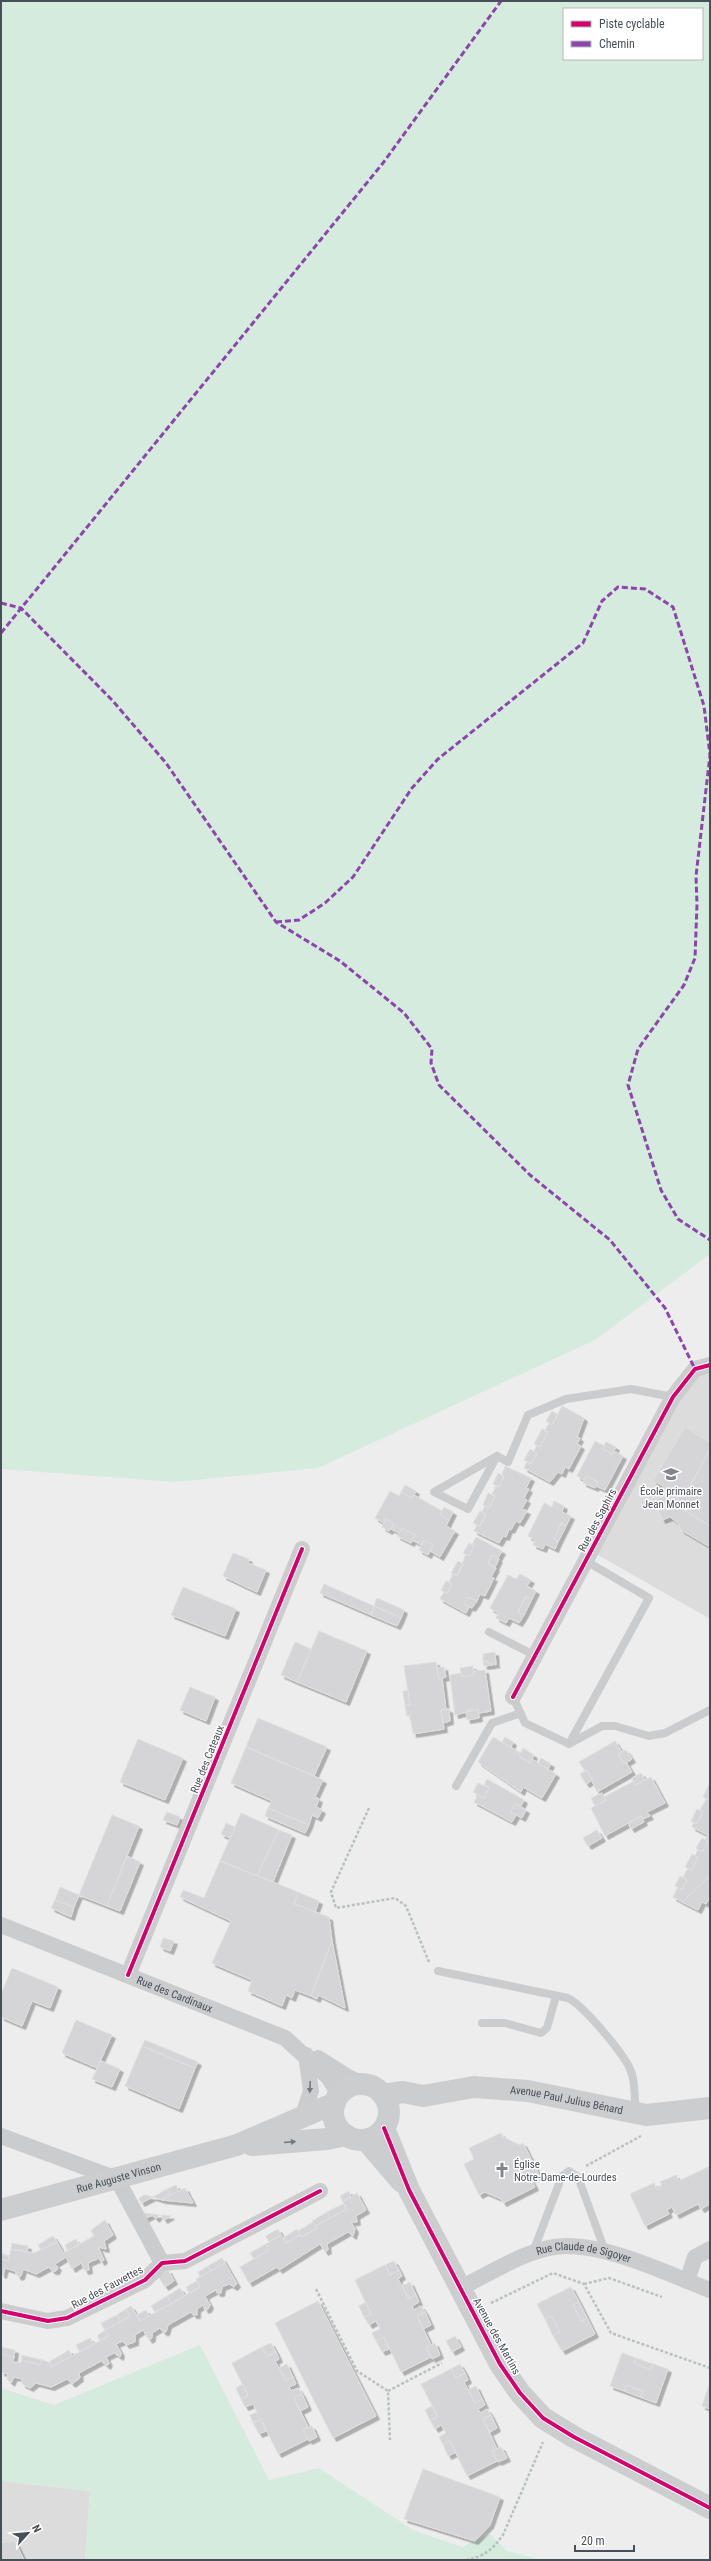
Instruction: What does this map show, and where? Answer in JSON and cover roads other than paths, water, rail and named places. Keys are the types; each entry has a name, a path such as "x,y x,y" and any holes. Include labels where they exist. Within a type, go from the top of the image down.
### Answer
{"main road":[{"path":"363,2084 378,2089 383,2095 389,2109 386,2122 379,2133 356,2137 237,2146 302,2118 337,2099 345,2088 363,2084"},
{"name":"Avenue Paul Julius Bénard","path":"383,2095 403,2092 423,2096 474,2087 520,2090 641,2114 710,2108"},
{"name":"Avenue Paul Julius Bénard","path":"386,2122 423,2096"},
{"path":"337,2099 335,2121 356,2137"},
{"name":"Avenue des Martins","path":"386,2122 409,2190 500,2364 520,2393 543,2418 710,2508"},
{"name":"Avenue des Martins","path":"356,2137 409,2190"},
{"name":"Rue Auguste Vinson","path":"1,2210 237,2146"}],"street":[{"name":"Rue des Saphirs","path":"513,1696 673,1397 695,1369 710,1365"},
{"name":"Rue des Cateaux","path":"128,1975 302,1549"},
{"name":"Rue des Cardinaux","path":"1,1925 285,2038 304,2053 329,2078 337,2099"},
{"name":"Rue des Cardinaux","path":"304,2053 363,2084"},
{"path":"302,2118 311,2091 304,2053"},
{"path":"1,2136 117,2179 162,2263 185,2261 320,2191"},
{"name":"Rue Claude de Sigoyer","path":"460,2288 533,2253 564,2246 605,2251 710,2290"},
{"path":"687,2281 695,2257 710,2249"},
{"name":"Rue des Fauvettes","path":"1,2311 48,2321 67,2318 145,2280 162,2263"}],"lane":[{"path":"497,1456 508,1462 528,1416 566,1399 631,1389 673,1397"},
{"path":"497,1456 468,1509 434,1492 453,1481 497,1456"},
{"name":"Rue des Saphirs","path":"513,1696 526,1723 569,1744 649,1598 586,1561"},
{"path":"490,1632 534,1655"},
{"path":"569,1744 602,1726 615,1726 649,1736 665,1733 710,1710"},
{"path":"456,1786 492,1723 521,1713"},
{"path":"438,1971 556,1996 576,2002 589,2013 631,2069 641,2114"},
{"path":"482,2023 504,2023 540,2033 547,2028 556,1996"},
{"path":"533,2253 562,2176 569,2171 577,2175 605,2251"}],"place":[{"name":"École primaire Jean Monnet","path":"671,1474"},
{"name":"Église Notre-Dame-de-Lourdes","path":"502,2170"}]}
